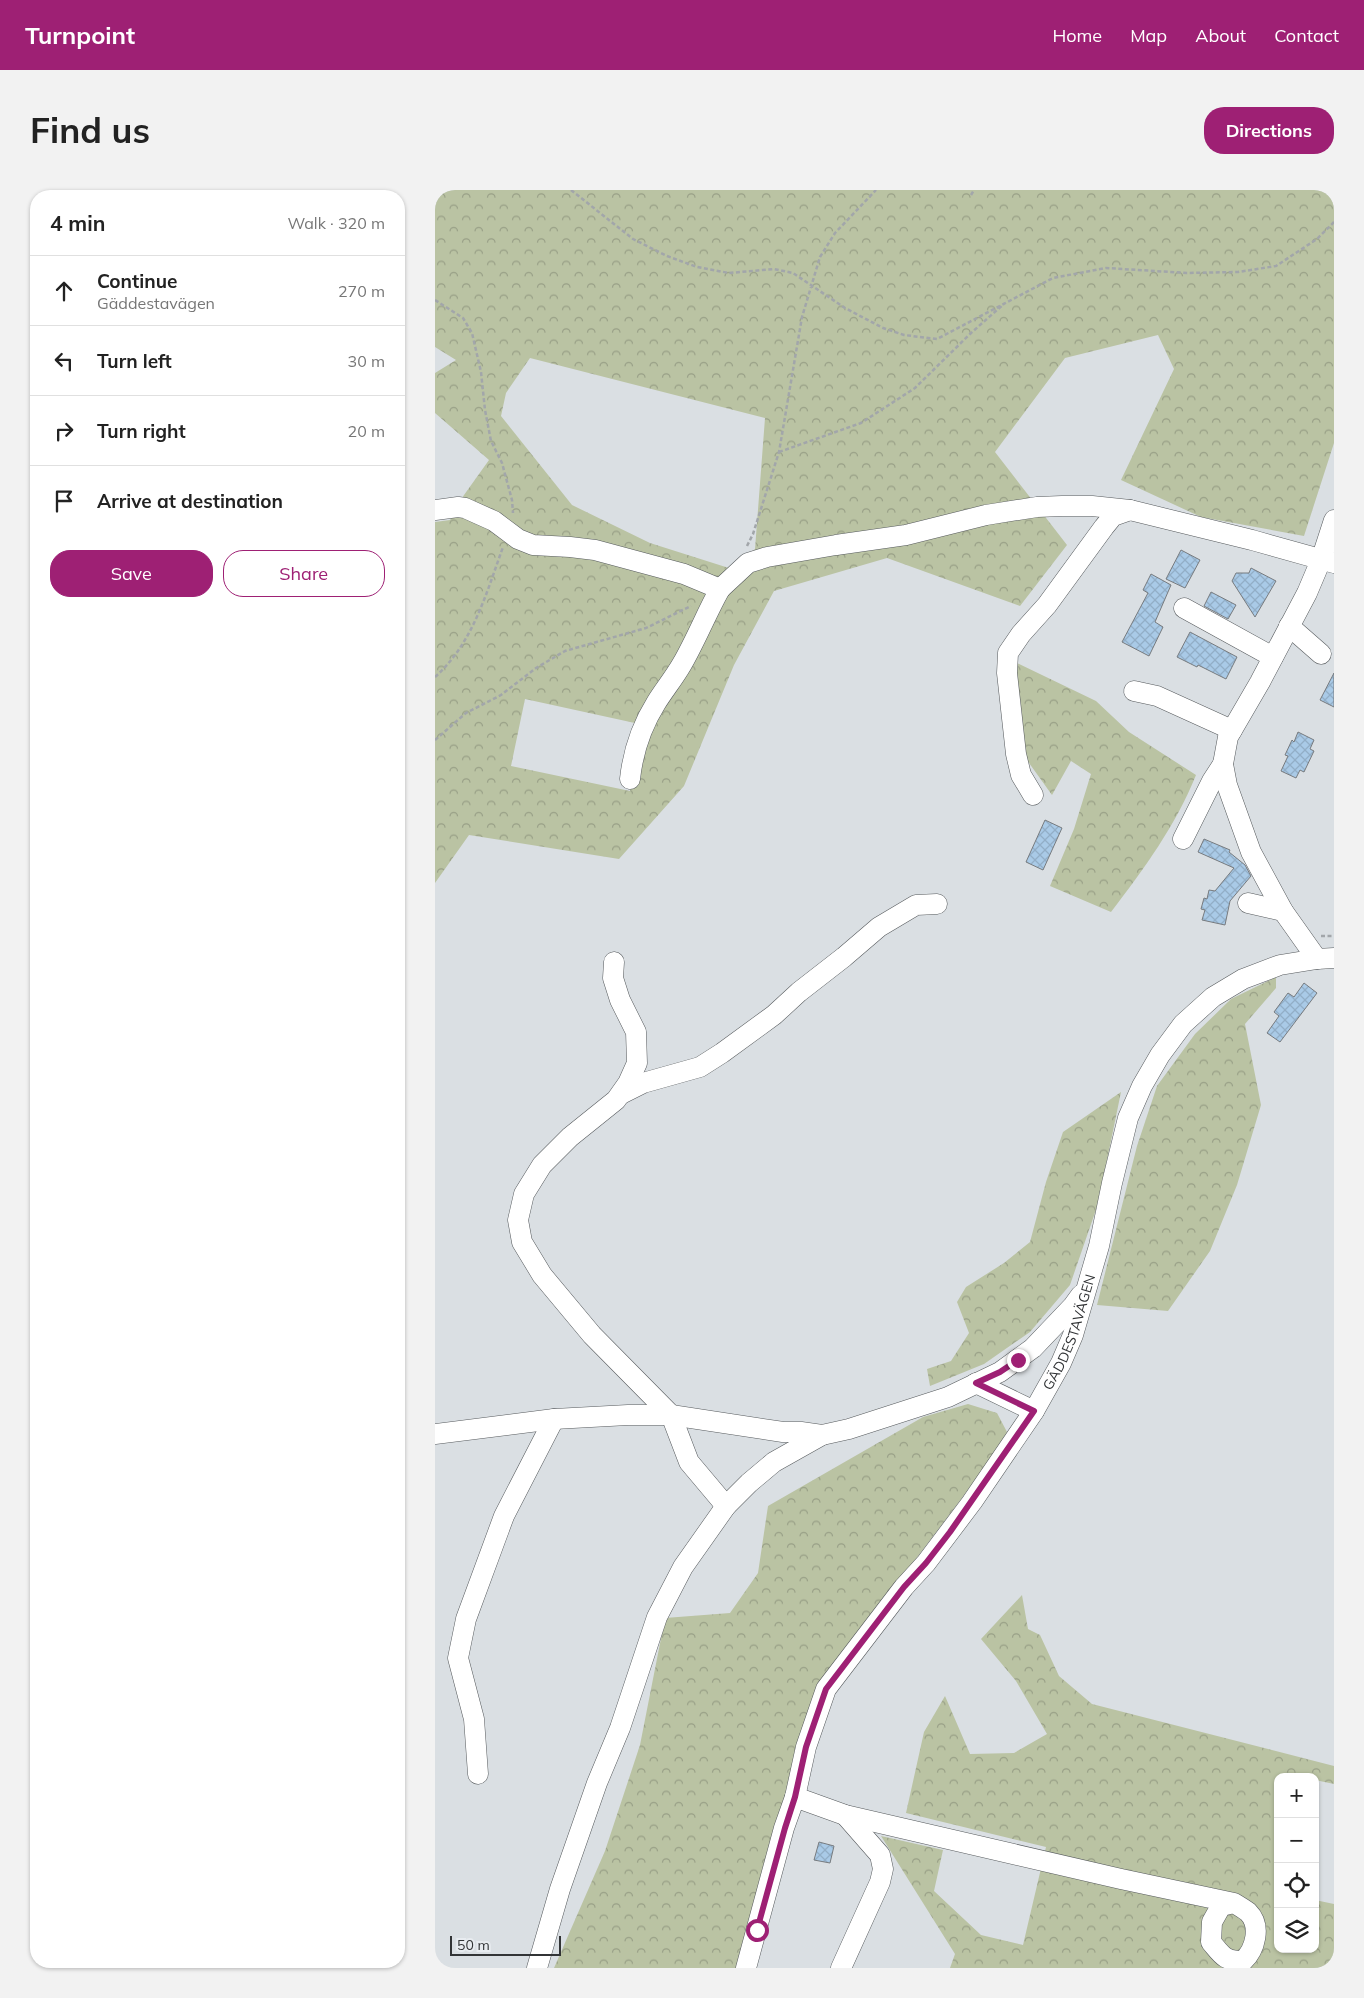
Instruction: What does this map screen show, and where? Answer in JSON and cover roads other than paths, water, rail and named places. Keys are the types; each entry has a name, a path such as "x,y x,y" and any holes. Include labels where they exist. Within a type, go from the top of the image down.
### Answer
{"street":[{"path":"630,779 633,756 644,726 656,702 688,653 703,619 721,589 748,563 767,557 906,535 985,515 1037,507 1092,506 1130,510 1328,561"},
{"path":"435,510 465,508 494,520 517,539 533,545 595,550 684,574 721,589"},
{"path":"1033,795 1021,775 1016,754 1007,673 1008,653 1021,634 1047,605 1113,516 1130,510"},
{"path":"1325,958 1283,912 1251,852 1227,785 1223,764 1228,737 1289,626 1328,561 1334,520"},
{"path":"1184,608 1273,657"},
{"path":"1289,626 1321,654"},
{"path":"1135,692 1157,696 1232,730"},
{"path":"1183,839 1212,781 1223,764"},
{"path":"1247,903 1283,912"},
{"path":"621,1094 643,1083 700,1067 722,1054 774,1015 799,992 844,958 879,927 916,905 937,904"},
{"name":"GÄDDESTAVÄGEN","path":"746,1968 795,1797 806,1747 826,1689 904,1587 950,1532 1034,1411 1061,1362 1073,1335 1099,1246 1128,1118 1142,1086 1160,1055 1183,1024 1213,997 1243,979 1280,965 1325,958"},
{"path":"614,962 613,978 620,1000 636,1032 637,1063 628,1083 616,1100 570,1137 541,1165 524,1194 518,1220 522,1242 542,1275 592,1335 671,1415 689,1462 726,1506"},
{"path":"537,1968 560,1889 597,1783 620,1728 657,1617 683,1566 726,1506 749,1482 774,1462 822,1435 849,1429 948,1397 1000,1372 1033,1348 1073,1306 1088,1285"},
{"path":"976,1383 1034,1411"},
{"path":"435,1434 554,1419 671,1415 783,1432 822,1435"},
{"path":"478,1774 474,1719 458,1658 464,1629 474,1595 504,1516 554,1419"},
{"path":"795,1797 845,1815 1234,1903"},
{"path":"841,1968 880,1882 883,1869 880,1855 845,1815"}]}
